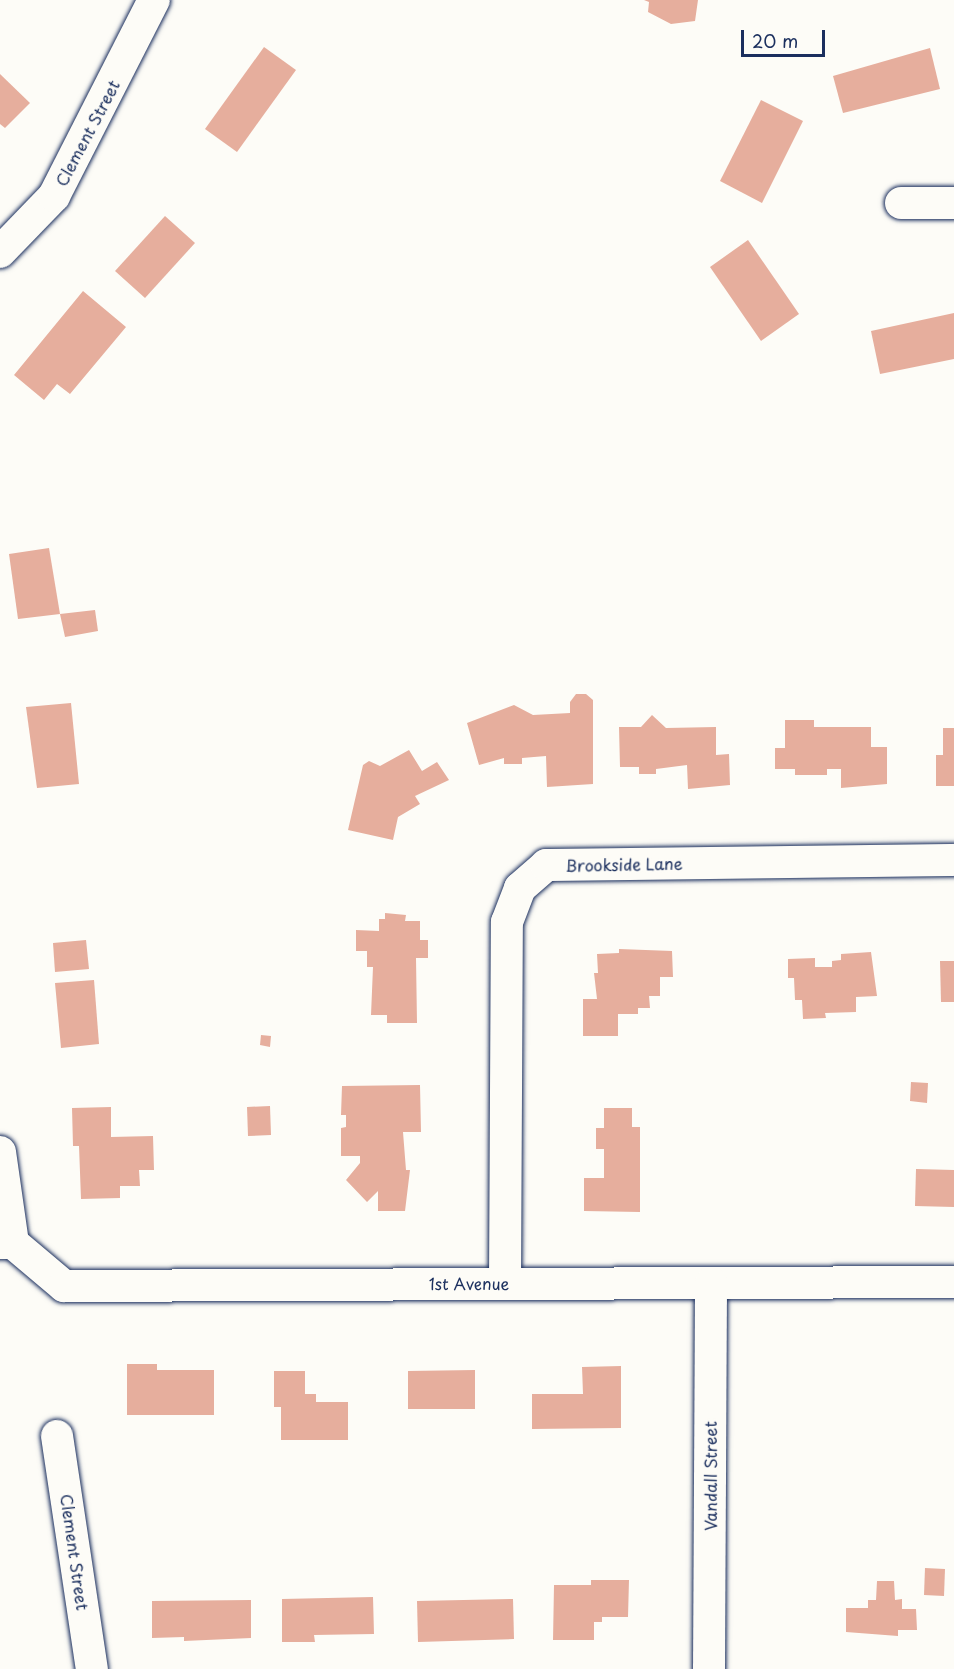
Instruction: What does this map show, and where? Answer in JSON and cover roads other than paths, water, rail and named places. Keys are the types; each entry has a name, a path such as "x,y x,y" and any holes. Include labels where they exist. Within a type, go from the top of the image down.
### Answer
{"street":[{"name":"Clement Street","path":"0,252 54,196 154,0"},
{"path":"902,203 954,203"},
{"name":"Brookside Lane","path":"505,1283 507,922 520,888 546,865 954,860"},
{"path":"0,1152 7,1243"},
{"name":"1st Avenue","path":"7,1243 64,1286 954,1282"},
{"name":"Vandall Street","path":"709,1669 711,1283"},
{"name":"Clement Street","path":"57,1436 92,1669"}]}
